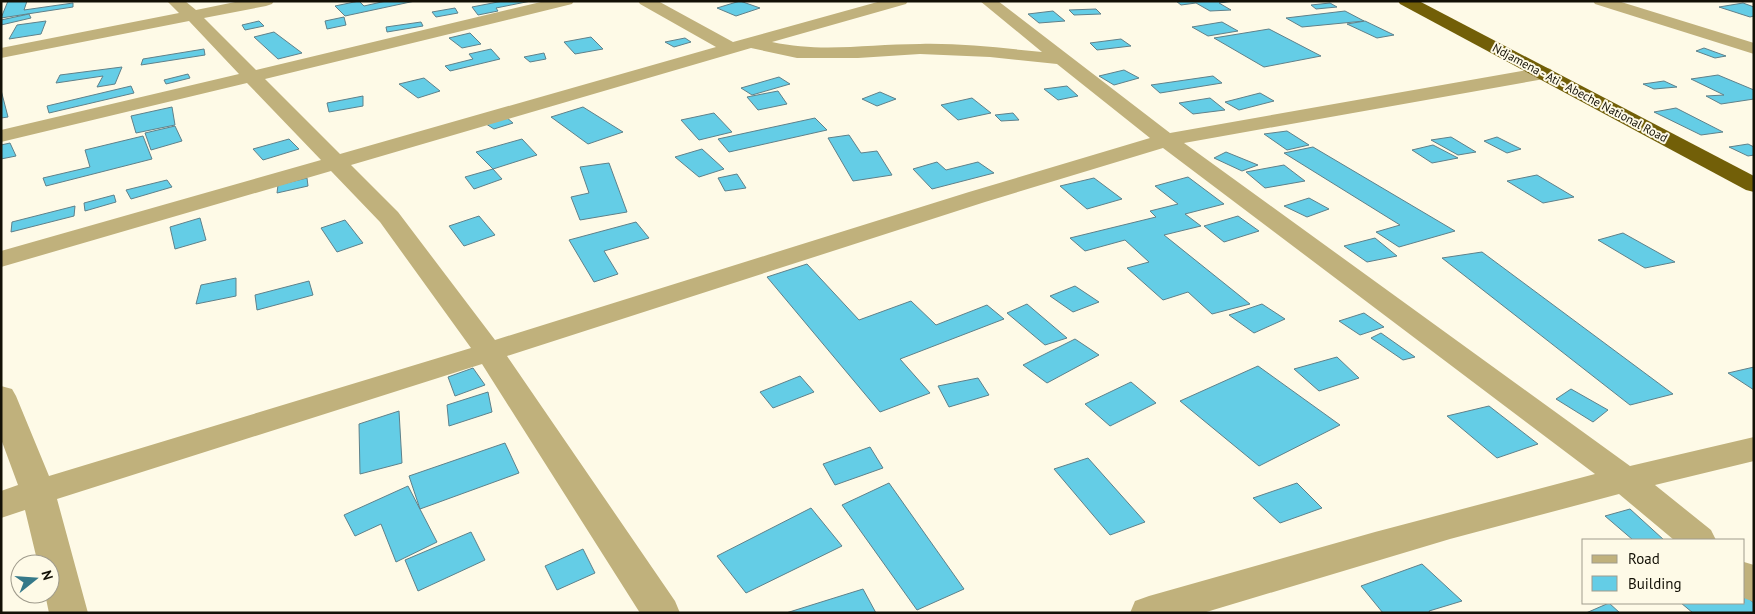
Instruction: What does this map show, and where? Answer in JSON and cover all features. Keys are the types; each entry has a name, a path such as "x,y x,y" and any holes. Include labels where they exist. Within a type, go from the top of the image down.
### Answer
{"highway":[{"name":"Ndjamena - Ati - Abeche National Road","path":"1406,1 1754,185"}],"street":[{"path":"175,1 193,16 389,217 489,352 662,613"},
{"path":"1,53 266,1"},
{"path":"1,136 566,1"},
{"path":"646,1 731,48"},
{"path":"1,259 337,164 750,42 900,1"},
{"path":"988,1 1166,140 1623,478 1697,539"},
{"path":"1600,1 1754,49"},
{"path":"750,42 797,53 858,54 920,49 990,52 1061,59"},
{"path":"1,505 977,197 1166,140 1544,73"},
{"path":"1,396 38,492 69,613"},
{"path":"1149,613 1623,478 1754,449"}],"building":[{"path":"8,1 27,1 24,10 73,3 73,7 1,18"},
{"path":"359,1 364,6 386,1 415,1 345,16 335,6"},
{"path":"503,1 531,1 496,8 498,11 478,15 472,7"},
{"path":"740,1 760,8 736,16 717,8"},
{"path":"1176,1 1234,1 1219,3 1231,10 1210,11 1196,3 1181,5"},
{"path":"1330,3 1337,7 1316,9 1311,5"},
{"path":"1743,3 1754,7 1754,16 1750,17 1719,7"},
{"path":"455,8 458,13 436,17 432,12"},
{"path":"1096,9 1101,14 1074,15 1069,10"},
{"path":"1053,11 1065,21 1039,23 1028,14"},
{"path":"1345,11 1364,21 1302,27 1286,18"},
{"path":"29,14 31,18 1,25 1,20"},
{"path":"344,17 346,25 327,29 325,21"},
{"path":"46,21 41,34 9,39 17,25"},
{"path":"259,21 264,26 245,30 242,25"},
{"path":"1365,21 1394,35 1377,38 1347,24"},
{"path":"421,22 423,26 387,32 386,27"},
{"path":"1222,22 1238,31 1208,36 1192,27"},
{"path":"1269,29 1321,56 1264,67 1214,38"},
{"path":"274,32 302,53 278,59 254,37"},
{"path":"470,33 481,44 462,48 449,38"},
{"path":"591,37 603,49 575,54 564,42"},
{"path":"685,38 691,42 674,47 665,42"},
{"path":"1121,39 1131,46 1097,50 1090,43"},
{"path":"1704,48 1726,56 1715,58 1696,51"},
{"path":"204,49 205,55 141,65 143,59"},
{"path":"491,49 500,59 450,71 445,66 473,59 469,54"},
{"path":"544,53 546,59 530,62 524,57"},
{"path":"122,67 115,84 97,87 103,76 56,83 60,75"},
{"path":"1124,70 1139,78 1114,85 1099,76"},
{"path":"188,74 190,78 166,84 164,80"},
{"path":"1718,75 1754,90 1754,99 1721,104 1706,96 1724,95 1691,79"},
{"path":"1213,76 1222,83 1160,93 1151,85"},
{"path":"779,77 790,84 752,95 741,88"},
{"path":"424,78 440,91 418,98 399,84"},
{"path":"1664,81 1677,87 1654,89 1643,84"},
{"path":"131,86 134,93 49,113 47,106"},
{"path":"1067,86 1078,96 1058,100 1044,89"},
{"path":"1,90 8,117 1,118"},
{"path":"778,91 787,104 758,110 747,97"},
{"path":"880,92 896,99 877,106 862,99"},
{"path":"1260,93 1274,101 1239,110 1225,102"},
{"path":"363,96 363,106 329,112 327,103"},
{"path":"972,98 991,113 958,120 941,105"},
{"path":"1210,98 1225,110 1193,114 1179,103"},
{"path":"172,107 175,125 136,133 131,116"},
{"path":"583,107 623,132 588,144 551,117"},
{"path":"1676,108 1723,132 1701,135 1654,112"},
{"path":"714,113 732,132 699,140 681,120"},
{"path":"1013,113 1019,120 1001,121 995,115"},
{"path":"505,116 513,123 494,129 483,122"},
{"path":"815,118 827,130 729,152 718,139"},
{"path":"175,126 182,141 151,150 145,133"},
{"path":"1287,131 1309,145 1287,150 1264,134"},
{"path":"849,135 861,153 877,151 892,175 853,181 828,138"},
{"path":"143,136 152,159 46,186 43,178 90,167 85,150"},
{"path":"1451,137 1476,152 1458,155 1431,140"},
{"path":"1497,137 1521,149 1507,153 1484,141"},
{"path":"289,139 299,149 263,160 253,149"},
{"path":"522,139 537,155 493,169 476,152"},
{"path":"10,143 16,156 1,159 1,145"},
{"path":"1748,144 1754,147 1754,155 1748,156 1729,147"},
{"path":"1433,145 1458,158 1432,163 1412,150"},
{"path":"1313,147 1455,231 1399,247 1376,232 1400,225 1284,153"},
{"path":"702,149 724,169 699,177 675,157"},
{"path":"1226,152 1258,165 1242,171 1214,158"},
{"path":"937,162 946,170 978,162 994,173 932,189 913,169"},
{"path":"609,163 627,212 580,220 571,197 589,193 580,167"},
{"path":"1284,165 1305,181 1265,188 1246,172"},
{"path":"493,169 502,179 474,189 465,177"},
{"path":"737,174 746,188 725,191 718,178"},
{"path":"1537,175 1574,197 1543,203 1507,181"},
{"path":"1188,177 1224,204 1185,214 1201,226 1164,235 1250,304 1212,314 1188,292 1163,300 1127,268 1149,262 1125,240 1085,251 1070,238 1156,217 1150,211 1178,204 1155,186"},
{"path":"307,178 308,186 277,193 278,185"},
{"path":"1094,178 1122,199 1087,209 1060,186"},
{"path":"167,180 172,187 131,199 126,190"},
{"path":"114,195 116,202 85,211 84,203"},
{"path":"1309,198 1329,209 1307,217 1284,206"},
{"path":"75,206 74,216 11,232 12,222"},
{"path":"479,216 495,235 464,246 449,226"},
{"path":"1238,216 1259,231 1224,242 1204,226"},
{"path":"200,218 206,240 175,249 170,227"},
{"path":"345,220 363,243 337,252 321,228"},
{"path":"636,222 649,238 604,251 618,274 594,282 569,240"},
{"path":"1623,233 1675,262 1645,268 1598,240"},
{"path":"1375,238 1397,256 1367,262 1344,246"},
{"path":"1482,252 1673,394 1630,405 1442,258"},
{"path":"807,264 859,320 911,301 936,325 987,305 1004,319 900,359 930,393 880,412 767,277"},
{"path":"236,278 236,296 196,304 201,285"},
{"path":"309,281 313,295 257,310 255,295"},
{"path":"1075,286 1099,302 1073,312 1050,296"},
{"path":"1027,304 1067,338 1045,345 1007,313"},
{"path":"1262,304 1285,319 1254,333 1229,315"},
{"path":"1364,313 1384,327 1360,335 1339,321"},
{"path":"1381,333 1415,357 1403,360 1371,338"},
{"path":"1075,339 1099,355 1047,383 1023,365"},
{"path":"1337,357 1359,378 1319,391 1294,369"},
{"path":"1258,366 1340,425 1259,466 1180,401"},
{"path":"1754,367 1754,390 1728,373"},
{"path":"473,368 485,385 455,396 448,377"},
{"path":"800,376 814,392 773,408 760,392"},
{"path":"978,378 989,395 949,407 938,386"},
{"path":"1131,382 1156,403 1110,426 1085,404"},
{"path":"1571,389 1608,410 1593,422 1556,399"},
{"path":"488,392 492,412 449,426 447,405"},
{"path":"1489,406 1538,444 1497,458 1447,416"},
{"path":"399,411 402,463 360,474 359,424"},
{"path":"505,443 519,473 420,509 409,476"},
{"path":"870,447 883,468 835,485 823,464"},
{"path":"1088,458 1145,522 1110,535 1054,469"},
{"path":"889,483 964,589 917,610 842,505"},
{"path":"1297,483 1322,508 1280,523 1253,498"},
{"path":"408,486 437,542 396,562 381,524 355,536 344,515"},
{"path":"811,508 842,546 746,593 717,556"},
{"path":"1630,509 1663,539 1632,539 1605,516"},
{"path":"471,532 485,560 418,591 405,560"},
{"path":"583,549 595,573 557,590 545,566"},
{"path":"1422,564 1462,601 1429,611 1430,613 1383,613 1361,586"},
{"path":"863,589 876,613 786,613"},
{"path":"1745,596 1754,603 1754,613 1693,613 1682,604 1745,604"},
{"path":"1610,604 1620,613 1586,613"}]}
